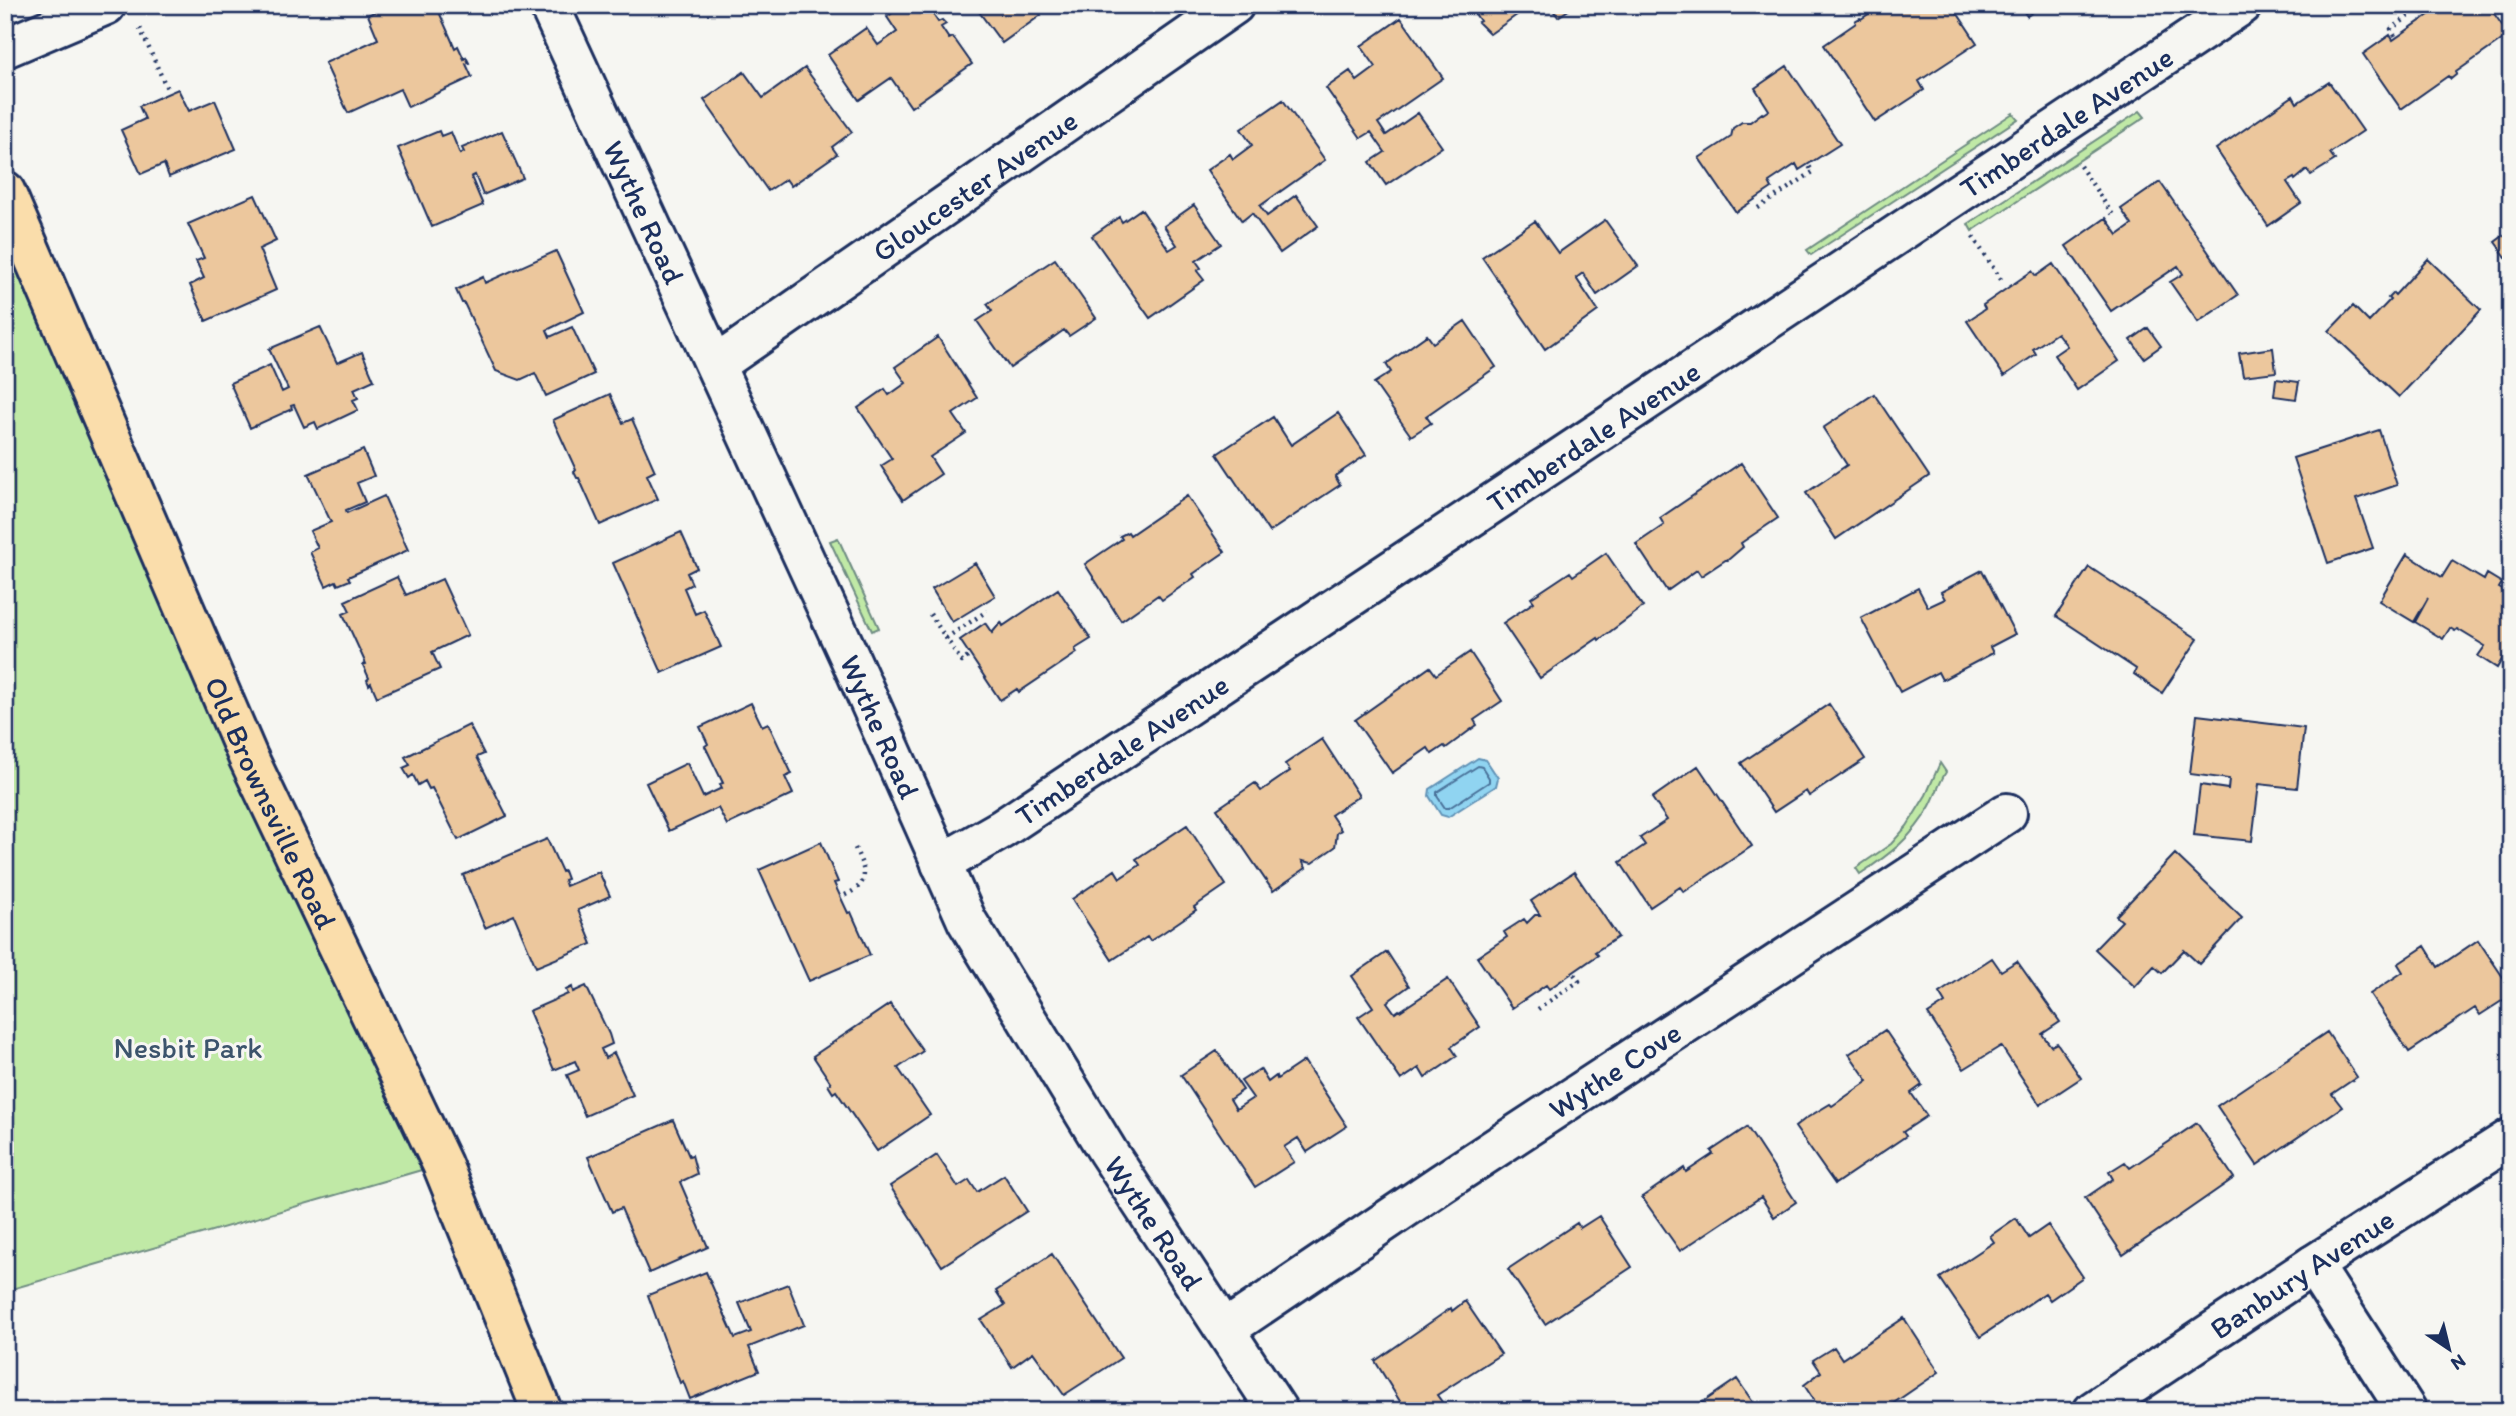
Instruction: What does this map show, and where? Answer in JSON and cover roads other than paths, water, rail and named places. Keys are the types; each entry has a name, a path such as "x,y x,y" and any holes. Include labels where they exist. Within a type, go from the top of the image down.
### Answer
{"main road":[{"name":"Old Brownsville Road","path":"5,191 248,757 442,1164 542,1411"}],"street":[{"path":"5,48 106,5"},
{"name":"Wythe Road","path":"549,5 716,365 967,921 1094,1129 1278,1411"},
{"name":"Gloucester Avenue","path":"716,365 1234,5"},
{"name":"Timberdale Avenue","path":"942,864 1002,829 2242,5"},
{"name":"Wythe Cove","path":"1226,1329 1442,1183 2007,813"},
{"name":"Banbury Avenue","path":"2093,1411 2511,1138"},
{"path":"2313,1265 2407,1411"}],"water":[{"path":"1478,758 1486,760 1498,778 1496,786 1448,817 1441,815 1429,796 1430,789"}],"park label":[{"name":"Nesbit Park","path":"188,1047"}]}
